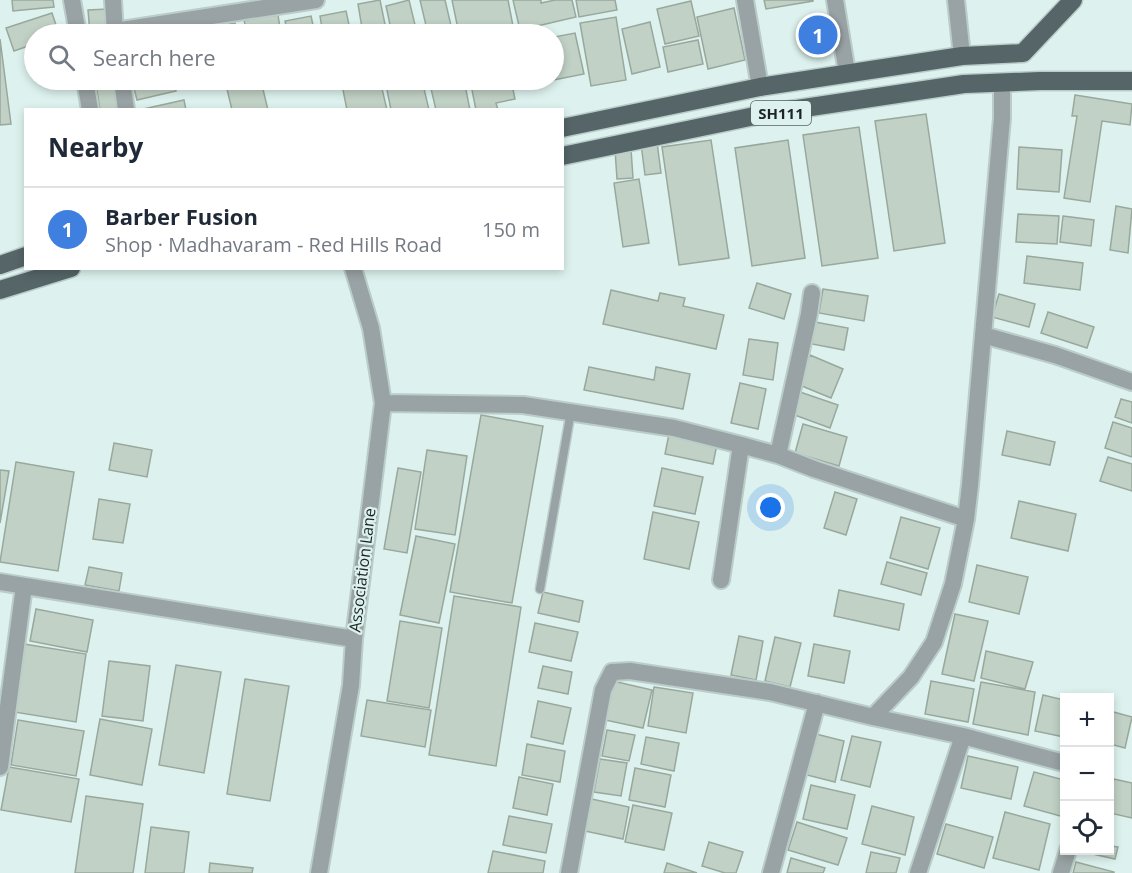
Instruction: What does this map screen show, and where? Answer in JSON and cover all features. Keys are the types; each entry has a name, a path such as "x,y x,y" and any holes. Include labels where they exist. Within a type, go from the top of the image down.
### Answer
{"main road":[{"path":"962,56 1023,52 1073,0"},
{"name":"SH111","path":"564,128 760,87 962,56"},
{"path":"1002,84 1040,81 1132,81"},
{"name":"SH111","path":"564,156 764,114 964,84 1002,84"},
{"path":"0,265 24,257"},
{"path":"0,290 65,270"}],"street":[{"path":"72,0 76,24"},
{"path":"113,0 114,24"},
{"path":"170,24 316,0"},
{"path":"745,0 760,87"},
{"path":"835,0 846,73"},
{"path":"956,0 962,56"},
{"path":"873,717 911,677 934,642 953,584 966,519 1002,118 1002,84"},
{"path":"87,90 90,108"},
{"path":"123,90 126,108"},
{"name":"Association Lane","path":"319,873 351,685 354,639 383,403 371,328 354,270"},
{"path":"778,455 812,293"},
{"path":"983,335 1055,355 1132,382"},
{"path":"383,403 523,405 674,428 778,455 966,519"},
{"path":"722,580 741,445"},
{"path":"0,582 354,639"},
{"path":"0,767 24,586"},
{"path":"569,873 603,690 612,672 630,671 770,692 963,736 1060,762"},
{"path":"771,873 817,703"},
{"path":"918,873 963,736"},
{"path":"1061,873 1066,855"}],"lane":[{"path":"540,589 571,411"}],"building":[{"path":"12,0 53,0 54,7 13,11"},
{"path":"380,0 385,24 361,24 358,4"},
{"path":"409,0 415,24 390,24 386,6"},
{"path":"420,0 445,0 451,24 426,24"},
{"path":"452,0 508,0 513,24 457,24"},
{"path":"513,0 541,0 541,3 572,0 576,17 546,24 519,24"},
{"path":"576,0 615,0 617,10 579,17"},
{"path":"764,0 813,0 813,1 766,9"},
{"path":"691,1 699,36 665,44 657,9"},
{"path":"734,8 745,60 708,69 697,17"},
{"path":"108,9 110,24 89,24 88,10"},
{"path":"346,11 349,24 321,24 320,16"},
{"path":"52,13 56,24 24,24 24,48 14,51 6,28"},
{"path":"278,15 279,24 245,24 244,20"},
{"path":"311,16 313,24 286,24 285,21"},
{"path":"616,17 626,80 591,86 580,23"},
{"path":"650,22 660,67 632,74 622,29"},
{"path":"575,33 584,74 564,78 564,35"},
{"path":"0,39 11,124 0,125"},
{"path":"698,40 703,64 668,72 663,47"},
{"path":"97,90 116,90 119,108 100,108"},
{"path":"134,90 176,91 137,100"},
{"path":"227,90 263,90 268,108 232,108"},
{"path":"343,90 382,90 387,108 347,108"},
{"path":"387,90 424,90 429,108 391,108"},
{"path":"431,90 466,90 470,108 436,108"},
{"path":"472,90 513,90 515,99 496,103 497,108 476,108"},
{"path":"1075,95 1132,104 1130,125 1102,121 1090,202 1064,198 1077,116 1072,116"},
{"path":"184,100 186,108 148,108"},
{"path":"926,114 945,243 894,251 875,121"},
{"path":"859,127 878,258 822,266 803,135"},
{"path":"711,140 729,258 679,265 662,147"},
{"path":"788,140 805,258 752,266 735,148"},
{"path":"657,142 661,173 645,175 641,144"},
{"path":"1019,147 1062,150 1059,192 1017,189"},
{"path":"631,149 633,178 617,179 615,150"},
{"path":"639,179 649,243 623,247 614,183"},
{"path":"1116,206 1132,209 1128,253 1110,250"},
{"path":"1018,214 1059,216 1057,244 1016,242"},
{"path":"1063,216 1094,220 1091,246 1060,242"},
{"path":"1027,256 1083,263 1080,290 1024,283"},
{"path":"757,283 791,294 784,319 749,308"},
{"path":"823,289 868,296 864,321 819,313"},
{"path":"611,290 658,301 660,293 685,298 683,306 724,315 716,349 603,324"},
{"path":"999,294 1035,304 1029,327 992,317"},
{"path":"1048,312 1094,327 1087,348 1041,333"},
{"path":"815,322 848,328 844,350 812,344"},
{"path":"749,339 778,343 773,380 743,375"},
{"path":"810,355 843,369 831,398 797,384"},
{"path":"589,367 654,380 656,367 690,374 683,409 584,390"},
{"path":"740,383 766,389 758,429 731,423"},
{"path":"800,392 838,405 830,428 792,414"},
{"path":"1121,399 1132,402 1132,423 1115,417"},
{"path":"481,415 543,426 512,603 450,592"},
{"path":"1113,422 1132,428 1132,457 1105,448"},
{"path":"803,424 847,437 839,466 795,453"},
{"path":"1007,431 1055,442 1050,465 1002,455"},
{"path":"669,434 717,444 713,464 665,454"},
{"path":"114,443 152,450 147,477 109,470"},
{"path":"427,450 467,456 455,535 415,529"},
{"path":"1108,457 1132,464 1132,491 1100,481"},
{"path":"16,462 74,472 58,571 0,562"},
{"path":"398,468 421,472 407,553 384,549"},
{"path":"662,468 703,477 695,514 654,506"},
{"path":"0,470 9,471 0,523"},
{"path":"835,492 857,499 846,535 824,528"},
{"path":"99,499 130,504 123,543 93,539"},
{"path":"1019,501 1076,514 1068,551 1011,538"},
{"path":"653,512 699,522 689,569 644,559"},
{"path":"901,517 940,528 928,569 890,558"},
{"path":"416,536 455,544 439,623 400,615"},
{"path":"887,562 927,573 921,595 881,584"},
{"path":"977,565 1028,577 1019,614 969,602"},
{"path":"89,567 122,573 119,591 85,585"},
{"path":"839,590 904,604 899,630 834,616"},
{"path":"543,592 583,601 579,622 538,613"},
{"path":"454,596 521,607 496,766 429,755"},
{"path":"36,609 93,620 87,652 30,641"},
{"path":"955,614 988,621 974,681 942,674"},
{"path":"400,621 442,628 429,708 387,701"},
{"path":"535,623 578,632 571,661 529,652"},
{"path":"739,636 763,641 756,680 731,675"},
{"path":"775,637 801,643 790,687 765,681"},
{"path":"24,644 86,654 76,722 14,712"},
{"path":"814,644 850,651 844,683 808,676"},
{"path":"986,651 1033,662 1025,689 981,678"},
{"path":"109,661 150,666 143,721 102,716"},
{"path":"176,665 221,672 204,773 159,765"},
{"path":"543,666 572,672 568,694 538,688"},
{"path":"245,679 289,686 270,801 227,794"},
{"path":"613,681 652,690 643,728 605,720"},
{"path":"931,681 974,689 968,722 925,714"},
{"path":"981,682 1035,692 1028,735 973,724"},
{"path":"654,687 693,693 686,733 648,726"},
{"path":"1043,695 1060,699 1060,736 1035,731"},
{"path":"367,700 431,710 425,747 361,736"},
{"path":"538,701 571,708 563,744 531,737"},
{"path":"1114,712 1132,717 1125,748 1114,745"},
{"path":"100,719 152,729 142,785 90,775"},
{"path":"18,720 84,731 76,776 11,765"},
{"path":"607,730 635,735 629,761 602,756"},
{"path":"816,734 844,741 835,782 807,775"},
{"path":"852,736 881,742 870,787 841,780"},
{"path":"646,737 679,743 674,771 641,764"},
{"path":"527,744 565,751 560,782 522,775"},
{"path":"968,756 1018,767 1011,799 961,788"},
{"path":"600,759 627,763 621,796 594,792"},
{"path":"9,767 79,779 71,822 1,810"},
{"path":"635,768 671,775 665,807 629,800"},
{"path":"1034,772 1060,779 1060,816 1024,806"},
{"path":"519,777 553,784 547,815 513,808"},
{"path":"1114,779 1132,783 1132,818 1114,814"},
{"path":"811,785 855,795 847,829 803,819"},
{"path":"86,796 143,804 133,873 75,873"},
{"path":"587,798 629,807 623,839 580,830"},
{"path":"633,805 672,813 664,850 625,842"},
{"path":"872,806 914,817 905,855 862,844"},
{"path":"1005,812 1050,824 1039,870 993,858"},
{"path":"509,816 552,824 546,853 503,845"},
{"path":"797,822 847,838 838,865 788,850"},
{"path":"946,824 993,837 984,868 937,854"},
{"path":"151,827 189,832 184,873 145,873"},
{"path":"709,842 743,852 736,873 725,873 702,866"},
{"path":"1114,846 1118,847 1115,859 1097,855 1114,855"},
{"path":"493,851 545,861 543,873 488,873"},
{"path":"871,852 900,858 896,873 866,873"},
{"path":"791,858 825,868 823,873 787,873"},
{"path":"1076,862 1114,872 1114,873 1073,873"},
{"path":"210,863 253,868 252,873 209,873"},
{"path":"667,863 697,873 664,873"}],"place":[{"name":"Barber Fusion","path":"818,35"}]}
